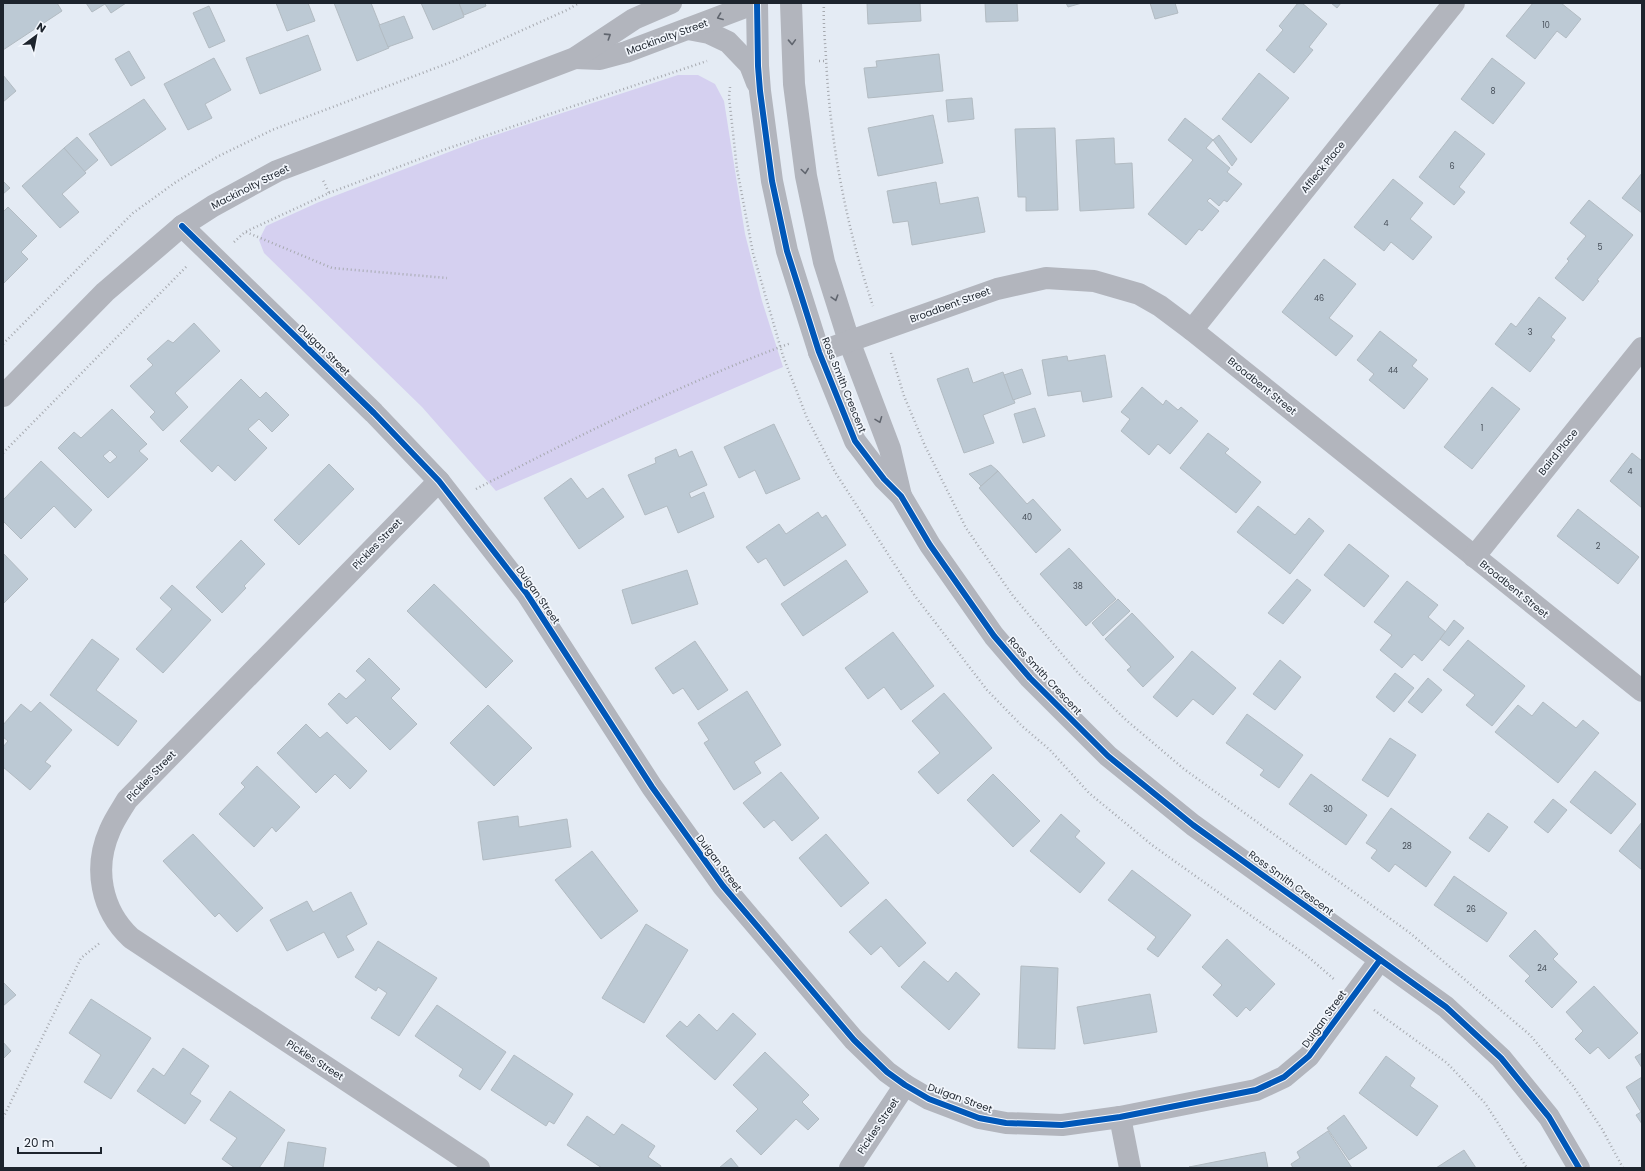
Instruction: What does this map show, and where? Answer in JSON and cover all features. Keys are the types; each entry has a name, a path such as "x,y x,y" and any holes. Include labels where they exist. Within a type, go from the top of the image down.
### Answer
{"street":[{"name":"Mackinolty Street","path":"3,396 105,292 182,226 213,206 277,171 575,58 634,19 672,3"},
{"name":"Mackinolty Street","path":"575,58 600,59 626,52 757,3"},
{"name":"Ross Smith Crescent","path":"757,3 760,91 772,181 787,251 816,343 855,441 884,480 901,496 930,545 994,636 1030,678 1108,756 1193,825 1446,1007 1501,1058 1549,1117 1579,1168"},
{"name":"Ross Smith Crescent","path":"791,3 794,84 806,176 824,262 849,341 890,449 901,496"},
{"name":"Affleck Place","path":"1192,330 1454,3"},
{"path":"688,29 709,33 728,42 750,65 760,91"},
{"name":"Duigan Street","path":"182,226 374,413 438,481 527,594 652,787 723,886 854,1040 887,1072 905,1085 929,1099 979,1118 1006,1123 1062,1125 1120,1117 1256,1090 1284,1077 1309,1056 1380,960"},
{"name":"Broadbent Street","path":"816,343 849,341 997,289 1046,278 1094,280 1139,294 1160,306 1192,330 1642,691"},
{"name":"Baird Place","path":"1474,557 1642,348"},
{"name":"Pickles Street","path":"438,481 127,800 110,829 104,844 101,876 106,905 121,929 131,938 479,1168"},
{"name":"Pickles Street","path":"850,1168 905,1085"},
{"path":"1120,1117 1130,1168"}],"path":[{"path":"824,3 828,101 843,198 860,267 880,330 890,351 904,396 924,446 966,528 1013,596 1078,673 1126,720 1184,769 1410,933 1530,1035 1573,1086 1602,1129 1623,1168"},
{"path":"447,278 332,268 245,232 329,193 449,148 718,57 722,55 728,42"},
{"path":"313,158 329,193"},
{"path":"3,453 188,264"},
{"path":"453,500 566,443 681,388 816,343"},
{"path":"3,1118 82,958"},
{"path":"1370,1007 1447,1063 1485,1103 1527,1168"}],"shaded area":[{"path":"678,75 698,75 715,84 724,101 745,234 762,301 783,367 496,491 422,407 264,253 259,240 266,226 319,202 480,140"}],"building":[{"path":"3,3 57,3 62,11 3,50"},
{"path":"86,3 126,3 111,13 105,4 92,12"},
{"path":"276,3 308,3 315,21 287,31"},
{"path":"334,3 371,3 389,48 357,61"},
{"path":"421,3 459,3 464,17 433,30"},
{"path":"459,3 485,3 486,6 464,15"},
{"path":"867,3 920,3 921,21 868,24"},
{"path":"985,3 1017,3 1018,21 986,22"},
{"path":"1066,3 1082,3 1068,7"},
{"path":"1150,3 1175,3 1178,13 1155,19"},
{"path":"1298,3 1302,3 1327,24 1309,47 1313,50 1294,73 1266,50 1283,30 1279,26"},
{"path":"1331,3 1341,3 1337,8"},
{"path":"1533,3 1561,3 1581,19 1566,38 1557,31 1535,59 1506,36"},
{"path":"209,6 225,41 209,48 193,13"},
{"path":"404,16 413,38 388,47 379,25"},
{"path":"308,35 321,70 260,94 246,58"},
{"path":"129,51 145,78 131,86 115,59"},
{"path":"939,54 943,91 868,98 864,68 877,67 876,61"},
{"path":"214,58 231,90 205,104 212,118 188,130 164,84"},
{"path":"1492,58 1525,83 1493,124 1461,99"},
{"path":"1259,73 1289,98 1251,143 1222,119"},
{"path":"3,75 16,91 3,102"},
{"path":"972,98 974,119 948,122 946,100"},
{"path":"144,99 166,129 111,166 89,134"},
{"path":"933,115 943,163 878,176 868,128"},
{"path":"1185,118 1213,140 1206,148 1230,168 1227,172 1242,184 1227,202 1224,200 1219,206 1210,198 1207,201 1219,211 1202,231 1199,229 1186,245 1148,214 1193,160 1168,140"},
{"path":"1055,128 1058,210 1026,211 1026,197 1018,197 1015,129"},
{"path":"1455,131 1485,154 1459,187 1465,192 1454,205 1419,177"},
{"path":"1219,135 1237,159 1232,166 1213,140"},
{"path":"77,137 98,160 84,172 64,148"},
{"path":"1114,138 1115,164 1132,163 1134,208 1080,211 1076,140"},
{"path":"64,148 86,173 62,194 79,212 60,228 22,186"},
{"path":"1642,173 1642,213 1622,198"},
{"path":"1393,179 1423,203 1410,219 1432,237 1413,260 1391,242 1384,251 1354,227"},
{"path":"3,181 10,188 3,194"},
{"path":"936,182 940,204 978,197 985,232 912,245 908,221 893,223 887,191"},
{"path":"1589,200 1633,235 1597,280 1599,281 1583,301 1555,278 1569,261 1567,259 1586,236 1570,223"},
{"path":"8,207 37,236 21,252 28,259 3,284 3,212"},
{"path":"1324,259 1356,284 1329,318 1353,336 1336,356 1282,312"},
{"path":"1539,297 1566,318 1551,337 1555,340 1530,372 1495,344 1511,323 1516,327"},
{"path":"194,323 220,351 175,393 188,407 163,431 150,417 155,412 130,386 153,365 147,359 168,340 173,343"},
{"path":"1380,331 1417,360 1412,366 1428,379 1404,409 1369,380 1374,374 1357,360"},
{"path":"1105,355 1112,397 1083,402 1081,391 1048,396 1042,360 1067,356 1068,361"},
{"path":"968,368 973,383 1003,372 1015,403 983,415 994,443 964,453 937,379"},
{"path":"1022,369 1031,394 1013,400 1004,375"},
{"path":"241,379 260,398 266,392 289,415 272,432 259,419 248,429 267,448 235,481 218,465 212,472 180,441"},
{"path":"1142,387 1163,405 1166,400 1178,410 1181,407 1198,421 1170,454 1158,444 1149,455 1121,431 1130,419 1121,412"},
{"path":"1492,387 1520,409 1472,469 1444,447"},
{"path":"1035,408 1045,436 1023,443 1014,414"},
{"path":"112,409 147,444 139,451 148,459 108,498 58,448 74,432 81,438","holes":["110,450 117,457 110,463 103,456"]},
{"path":"774,424 800,479 766,494 755,470 739,478 724,447"},
{"path":"1208,433 1229,449 1225,453 1261,482 1236,513 1180,468"},
{"path":"676,449 679,457 692,451 707,485 689,493 691,498 704,492 714,517 678,533 667,506 645,515 628,475 656,463 655,458"},
{"path":"1632,453 1642,461 1642,508 1610,481"},
{"path":"41,461 92,510 75,528 54,506 21,539 3,521 3,500"},
{"path":"329,464 354,489 299,545 274,520"},
{"path":"991,465 998,471 981,486 969,474"},
{"path":"998,471 1027,504 1033,499 1061,530 1036,553 979,488"},
{"path":"571,478 587,499 603,488 624,517 579,549 544,498"},
{"path":"1258,506 1295,535 1309,518 1324,531 1290,574 1237,532"},
{"path":"1578,509 1639,557 1618,584 1557,536"},
{"path":"818,512 822,518 826,515 846,545 784,586 766,558 758,563 746,547 779,524 786,534"},
{"path":"241,540 265,564 244,586 246,588 222,613 196,587"},
{"path":"1349,544 1389,576 1364,607 1324,575"},
{"path":"1069,548 1116,599 1086,626 1040,574"},
{"path":"3,553 28,579 3,604"},
{"path":"846,560 868,592 803,636 781,604"},
{"path":"687,570 698,604 632,624 622,590"},
{"path":"1297,579 1311,590 1283,624 1268,613"},
{"path":"1407,581 1438,605 1428,617 1446,632 1422,661 1414,654 1402,668 1380,650 1392,635 1374,622"},
{"path":"434,584 513,661 486,688 407,611"},
{"path":"172,585 211,620 163,673 136,649 172,609 160,598"},
{"path":"1118,599 1130,611 1103,636 1092,623"},
{"path":"1132,613 1174,657 1143,687 1127,670 1131,667 1105,639"},
{"path":"1454,620 1464,628 1449,646 1440,639"},
{"path":"893,632 934,686 901,710 884,687 868,699 845,668"},
{"path":"92,639 119,659 96,690 137,721 118,746 50,695"},
{"path":"1468,640 1525,686 1492,726 1466,705 1475,695 1443,670"},
{"path":"695,641 728,690 698,710 683,688 673,694 655,668"},
{"path":"1192,651 1236,688 1213,715 1193,699 1177,717 1153,697"},
{"path":"369,658 400,689 391,698 417,724 390,750 356,716 347,724 328,704 339,693 346,699 366,680 356,671"},
{"path":"1280,660 1301,677 1275,710 1253,694"},
{"path":"1395,673 1414,688 1394,712 1376,697"},
{"path":"1428,678 1442,690 1422,713 1408,702"},
{"path":"747,691 781,745 754,762 761,773 734,790 704,743 709,740 698,723"},
{"path":"944,693 992,748 938,794 918,772 940,753 912,721"},
{"path":"40,702 72,730 45,762 51,766 30,790 3,767 3,747 8,741 3,737 3,725 21,704 31,712"},
{"path":"1543,702 1576,728 1583,720 1599,733 1558,783 1495,732 1518,705 1532,716"},
{"path":"488,705 532,748 494,786 450,743"},
{"path":"1247,714 1303,755 1279,788 1260,775 1264,770 1226,743"},
{"path":"306,724 320,738 327,732 367,771 350,789 335,774 316,793 277,753"},
{"path":"1390,738 1416,755 1388,797 1362,780"},
{"path":"257,766 300,807 276,832 272,827 254,847 219,814 245,787 241,783"},
{"path":"1595,771 1636,804 1611,834 1570,802"},
{"path":"781,772 819,818 792,841 774,820 764,828 743,803"},
{"path":"993,774 1040,821 1013,847 967,800"},
{"path":"1311,774 1367,815 1346,845 1289,804"},
{"path":"1553,799 1567,810 1548,833 1534,822"},
{"path":"1391,808 1451,852 1426,887 1395,864 1389,872 1371,858 1377,850 1366,843"},
{"path":"1488,813 1508,827 1489,852 1469,838"},
{"path":"1061,814 1080,831 1075,837 1105,863 1080,893 1030,851"},
{"path":"518,816 519,827 567,819 571,847 483,860 478,822"},
{"path":"1642,822 1642,870 1619,851"},
{"path":"193,834 263,908 237,932 219,913 215,917 163,861"},
{"path":"826,834 869,883 841,907 799,858"},
{"path":"592,851 638,911 601,939 555,880"},
{"path":"1132,870 1191,915 1158,957 1147,949 1156,937 1108,900"},
{"path":"1454,876 1507,913 1487,942 1434,905"},
{"path":"351,892 367,924 346,936 354,950 338,958 324,932 287,951 270,920 307,901 313,912"},
{"path":"886,899 926,943 899,967 881,946 871,955 849,932"},
{"path":"646,924 688,950 644,1023 602,998"},
{"path":"1535,930 1558,954 1553,959 1577,982 1552,1008 1525,981 1530,976 1509,956"},
{"path":"1227,939 1275,984 1250,1011 1246,1007 1237,1017 1213,995 1222,985 1202,967"},
{"path":"378,941 437,978 399,1036 371,1018 387,993 378,987 376,991 355,977"},
{"path":"924,961 948,982 956,972 980,994 949,1030 901,987"},
{"path":"1021,966 1058,968 1055,1049 1018,1048"},
{"path":"3,982 16,995 3,1006"},
{"path":"1594,986 1638,1033 1609,1059 1598,1047 1590,1054 1575,1039 1583,1031 1566,1012"},
{"path":"1150,994 1157,1032 1084,1044 1077,1007"},
{"path":"91,999 151,1038 111,1099 84,1082 101,1055 69,1033"},
{"path":"437,1005 506,1052 480,1090 459,1076 463,1069 415,1036"},
{"path":"733,1013 756,1034 715,1080 666,1036 680,1021 687,1027 699,1014 717,1031"},
{"path":"3,1042 11,1051 3,1059"},
{"path":"183,1048 209,1066 190,1094 201,1101 185,1124 137,1091 153,1068 164,1076"},
{"path":"765,1052 809,1095 802,1102 819,1119 808,1130 796,1119 761,1155 736,1131 758,1109 733,1085"},
{"path":"1642,1053 1642,1068 1635,1057"},
{"path":"514,1055 573,1094 554,1124 549,1121 546,1126 491,1090"},
{"path":"1386,1056 1415,1078 1410,1086 1438,1106 1417,1136 1359,1093"},
{"path":"1642,1077 1642,1124 1636,1115 1641,1112 1626,1087"},
{"path":"230,1091 285,1130 259,1168 235,1168 222,1159 237,1138 210,1120"},
{"path":"1344,1115 1367,1148 1349,1160 1327,1128"},
{"path":"587,1116 614,1135 622,1124 655,1146 648,1157 661,1166 660,1168 602,1168 567,1145"},
{"path":"1328,1131 1352,1168 1293,1168 1291,1164 1300,1158 1297,1152"},
{"path":"288,1142 326,1148 323,1168 284,1168"},
{"path":"1464,1150 1476,1168 1436,1168"},
{"path":"1265,1152 1268,1168 1189,1167"},
{"path":"731,1158 739,1168 719,1168"}],"cycle path":[{"path":"757,3 760,91 772,181 787,251 819,352 855,441 884,479 901,496 930,545 994,636 1030,678 1108,756 1193,825 1446,1007 1501,1058 1549,1117 1579,1168"},
{"path":"182,226 374,413 439,481 527,594 652,787 723,886 854,1040 887,1072 905,1085 929,1099 979,1118 1006,1123 1062,1125 1120,1117 1256,1090 1284,1077 1309,1056 1380,960"}]}
